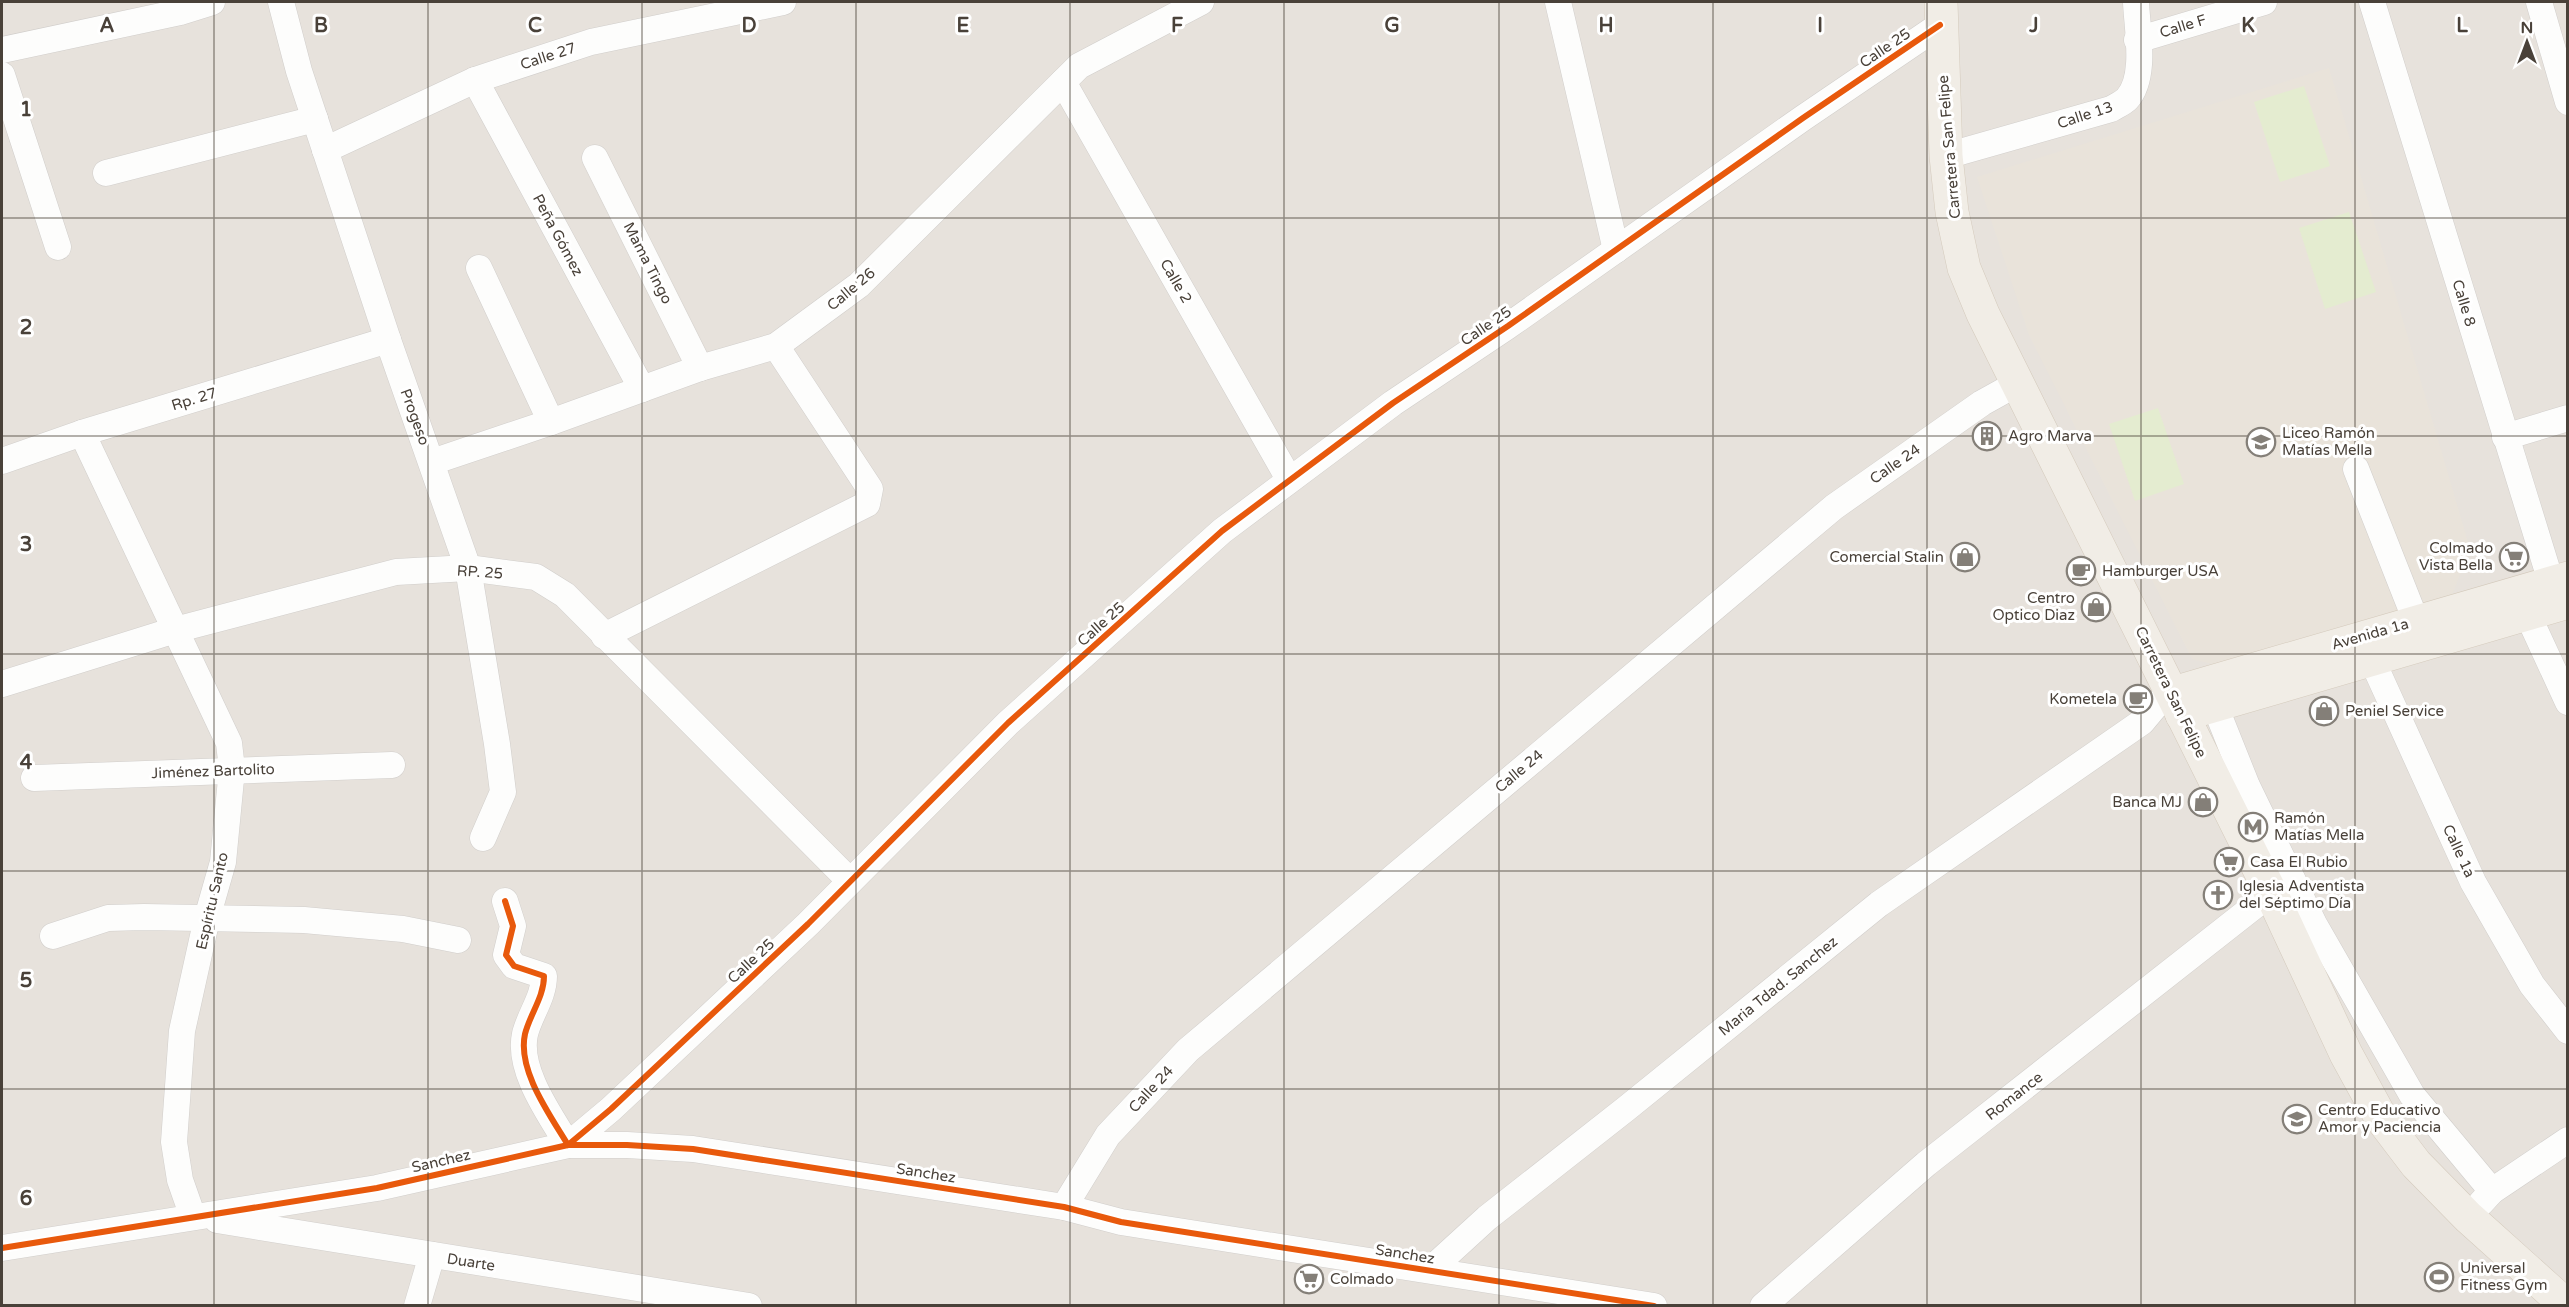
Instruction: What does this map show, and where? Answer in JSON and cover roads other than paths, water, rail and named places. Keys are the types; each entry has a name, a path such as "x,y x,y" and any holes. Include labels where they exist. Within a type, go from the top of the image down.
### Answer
{"main road":[{"name":"Carretera San Felipe","path":"1941,13 1946,156 1952,212 1964,268 1983,314 2271,894 2346,1054 2381,1118 2416,1164 2468,1216 2567,1305"},
{"name":"Avenida 1a","path":"2177,704 2219,692 2416,621 2561,592"},
{"name":"Avenida 1a","path":"2219,692 2372,660 2527,613 2561,592"}],"street":[{"path":"2,50 180,12 212,2"},
{"name":"Progeso","path":"281,2 325,150 388,340 468,568 503,792 483,838"},
{"name":"Calle 27","path":"325,150 475,80 591,42 783,2"},
{"name":"Calle 26","path":"432,462 551,423 700,368 776,346 859,285 1079,66 1201,2"},
{"path":"1558,2 1616,249"},
{"name":"Calle 13","path":"1946,156 2111,109 2126,100 2139,73 2136,2"},
{"name":"Calle F","path":"2137,40 2264,2"},
{"name":"Calle 8","path":"2372,2 2505,437 2561,592"},
{"path":"2539,2 2568,102"},
{"name":"Calle 25","path":"568,1145 611,1109 808,924 1008,723 1222,531 1393,403 1803,118 1941,13"},
{"path":"2,75 58,248"},
{"name":"Peña Gómez","path":"475,80 642,389"},
{"name":"Calle 2","path":"1064,82 1289,479"},
{"path":"106,173 315,119"},
{"name":"Mama Tingo","path":"595,158 700,368"},
{"path":"479,268 551,423"},
{"name":"Rp. 27","path":"2,461 82,433 388,340"},
{"path":"604,636 867,504 870,489 776,346"},
{"name":"Calle 24","path":"1064,1207 1108,1135 1197,1042 1834,507 1982,403 2018,382"},
{"path":"2505,437 2568,418"},
{"name":"Espíritu Santo","path":"82,433 229,743 232,770 223,862 207,918 182,1031 174,1142 180,1180 193,1216"},
{"path":"2356,469 2416,621"},
{"name":"RP. 25","path":"2,684 175,630 396,572 468,568 536,577 565,595 850,881"},
{"path":"2527,613 2568,702"},
{"name":"Calle 1a","path":"2372,660 2473,882 2532,985 2568,1031"},
{"path":"2219,692 2247,786 2314,924 2412,1095 2492,1191"},
{"name":"Maria Tdad. Sanchez","path":"1430,1270 1487,1218 1879,904 2142,722 2177,704"},
{"name":"Jiménez Bartolito","path":"34,778 392,765"},
{"name":"Romance","path":"1763,1305 1926,1164 2271,894"},
{"path":"505,901 513,926 506,955 513,966 544,976 544,987 525,1035 528,1075 568,1145"},
{"path":"53,936 108,918 207,918 326,922 403,928 458,940"},
{"path":"2468,1216 2492,1191 2568,1140"},
{"name":"Sanchez","path":"2,1248 377,1188 568,1145 627,1145 693,1149 1064,1207 1121,1222 1654,1305"},
{"name":"Duarte","path":"193,1216 749,1305"},
{"path":"417,1305 432,1255"}],"place":[{"name":"Agro Marva","path":"1987,436"},
{"name":"Liceo Ramón Matías Mella","path":"2261,442"},
{"name":"Comercial Stalin","path":"1965,557"},
{"name":"Colmado Vista Bella","path":"2514,557"},
{"name":"Hamburger USA","path":"2081,571"},
{"name":"Centro Optico Diaz","path":"2096,607"},
{"name":"Kometela","path":"2138,699"},
{"name":"Peniel Service","path":"2324,711"},
{"name":"Banca MJ","path":"2203,802"},
{"name":"Ramón Matías Mella","path":"2253,827"},
{"name":"Casa El Rubio","path":"2229,862"},
{"name":"Iglesia Adventista del Séptimo Día","path":"2218,895"},
{"name":"Centro Educativo Amor y Paciencia","path":"2297,1119"},
{"name":"Universal Fitness Gym","path":"2439,1277"},
{"name":"Colmado","path":"1309,1279"}]}
